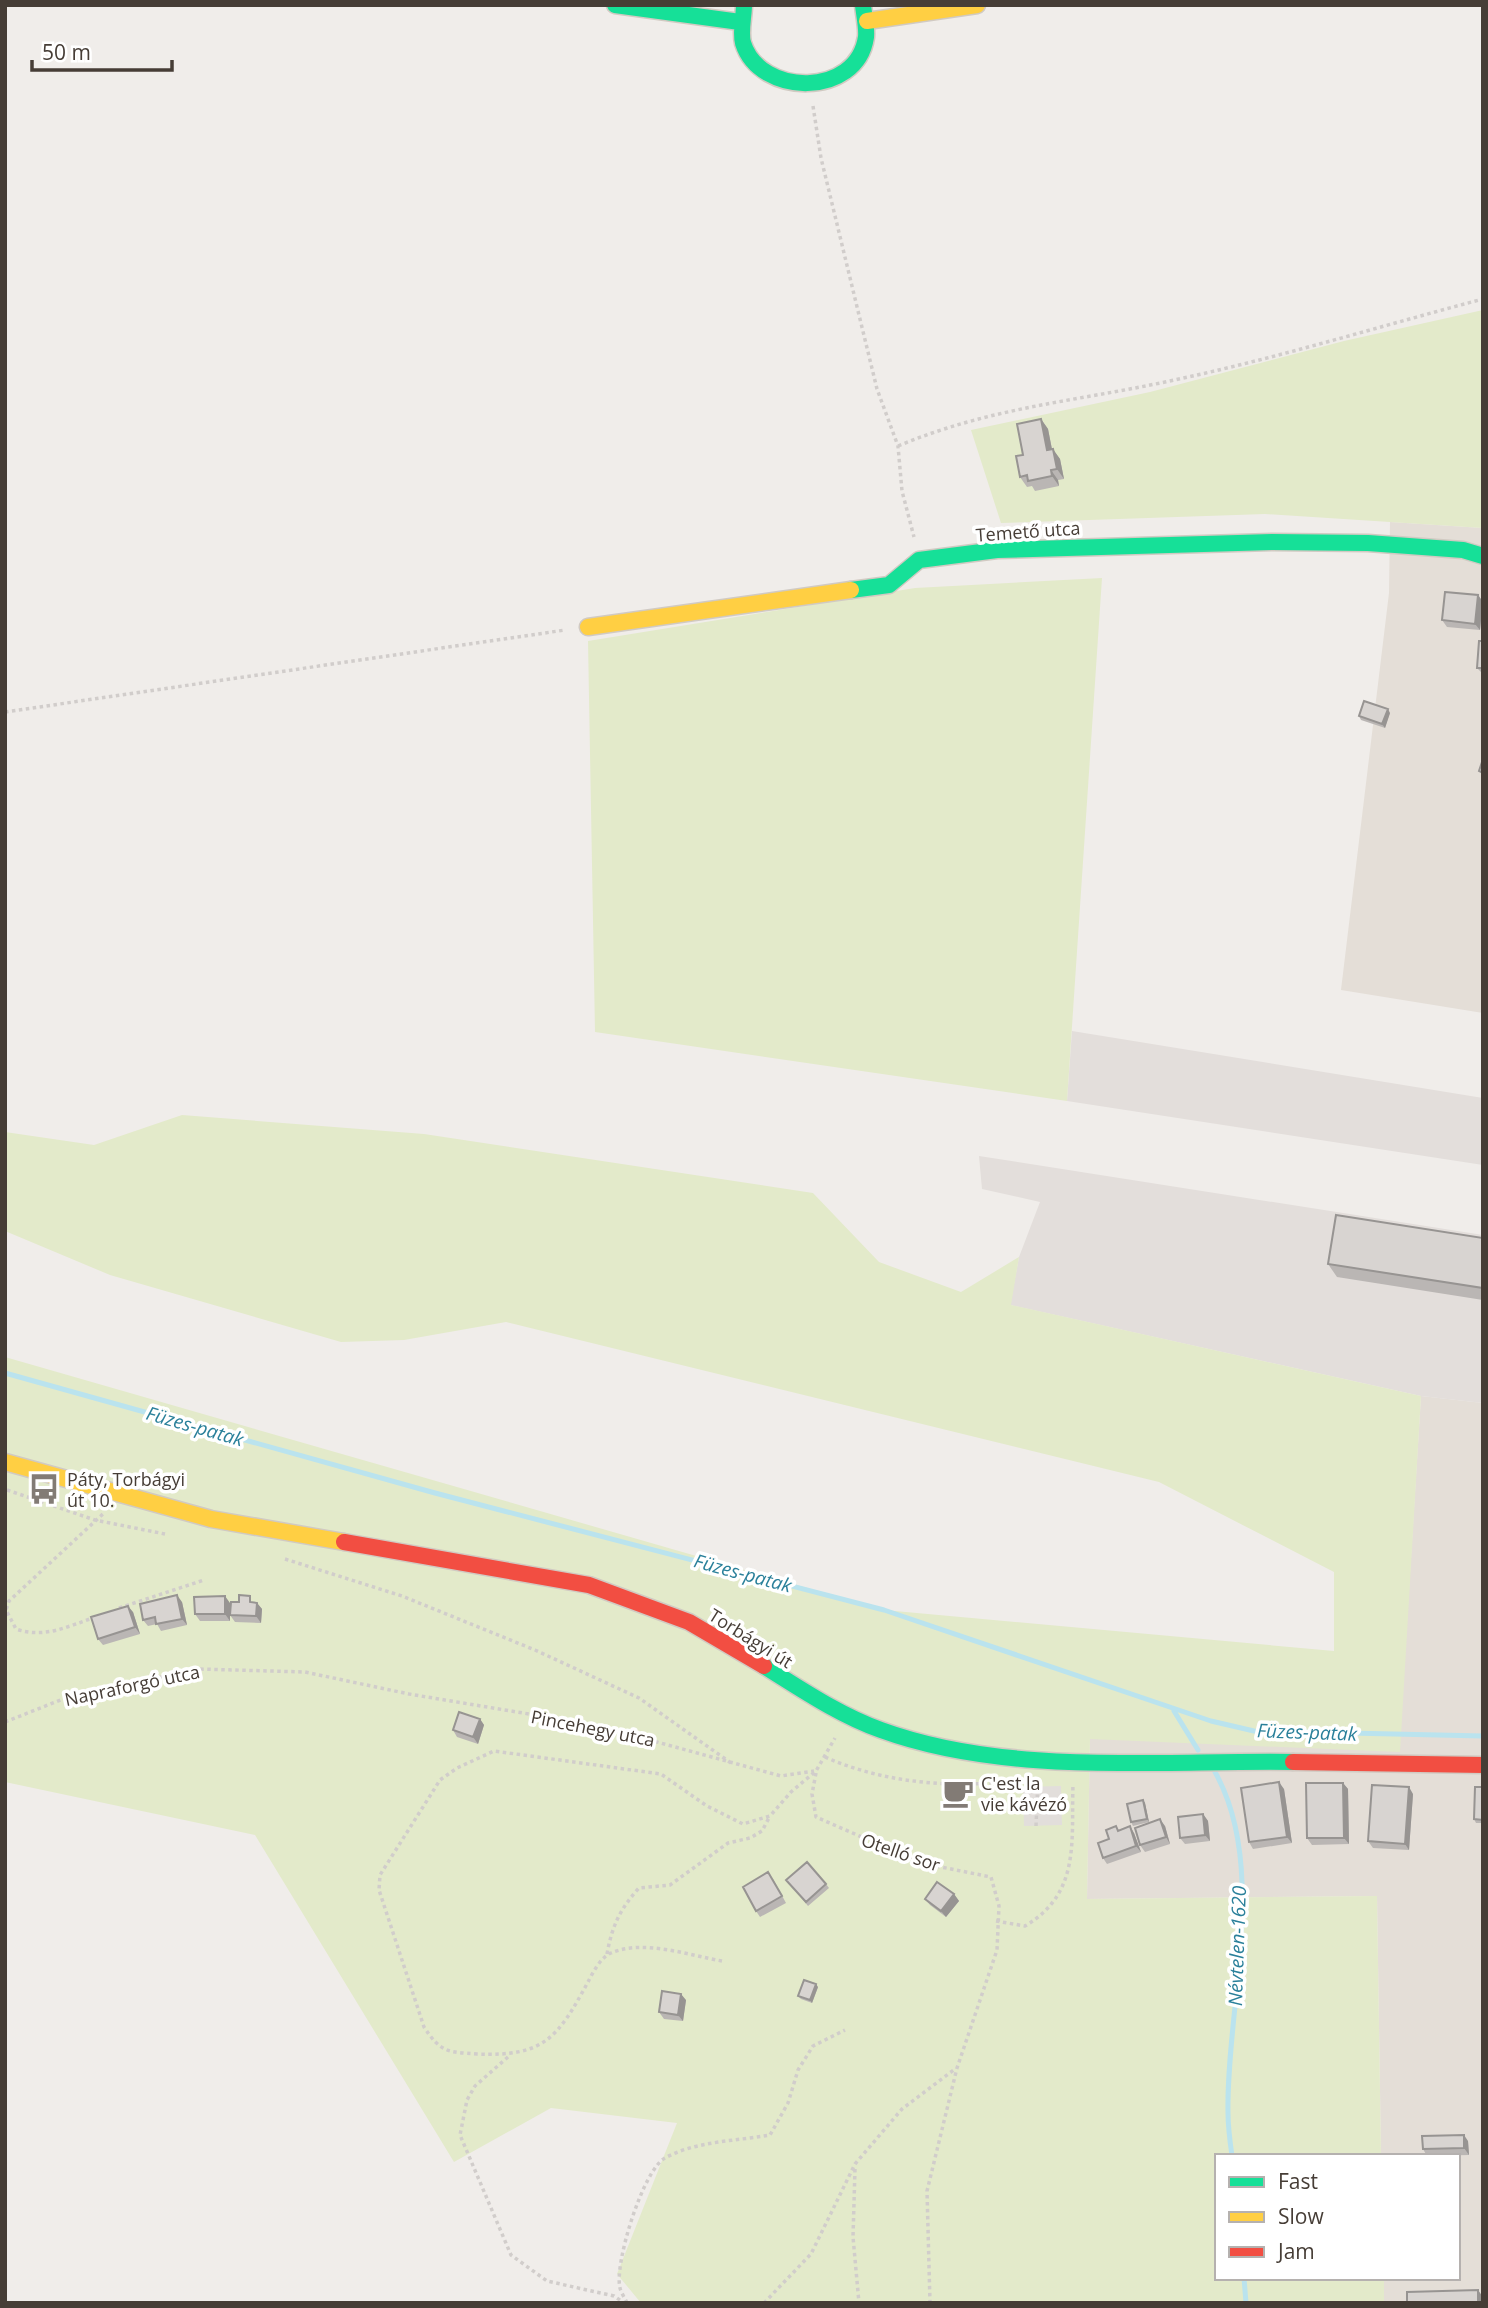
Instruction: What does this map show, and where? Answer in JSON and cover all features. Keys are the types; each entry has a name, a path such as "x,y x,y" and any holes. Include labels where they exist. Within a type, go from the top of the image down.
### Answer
{"street":[{"path":"615,5 740,22"},
{"path":"744,5 740,22 746,51 762,71 785,84 811,87 835,78 854,60 865,36 865,13 977,5"},
{"name":"Temető utca","path":"919,560 1010,550 1272,542 1368,543 1463,551 1483,556"},
{"path":"588,627 889,585 919,560"},
{"name":"Torbágyi út","path":"5,1462 211,1519 589,1585 647,1604 703,1629 808,1696 846,1716 905,1738 955,1750 1075,1761 1483,1765"}],"path":[{"path":"811,87 827,184 877,389 898,446 902,491 919,560"},
{"path":"898,446 942,428 1004,411 1166,382 1483,299"},
{"path":"5,712 588,627"},
{"path":"5,1490 95,1520 174,1536"},
{"path":"99,1615 47,1634 30,1634 16,1629 6,1610 9,1601 108,1510 117,1494"},
{"path":"278,1557 402,1596 535,1650 639,1698 734,1765"},
{"path":"112,1611 204,1580"},
{"name":"Napraforgó utca","path":"5,1722 68,1697 199,1669 305,1672"},
{"name":"Pincehegy utca","path":"305,1672 409,1694 595,1725 781,1776 816,1771"},
{"path":"625,2303 614,2296 547,2281 511,2255 460,2135 467,2101 475,2085 509,2056 552,2038 565,2025 593,1972 607,1954 612,1926 639,1888 670,1885 728,1843 750,1838 762,1831 770,1816 791,1792 816,1771 846,1716"},
{"path":"509,2056 448,2052 435,2045 424,2027 379,1890 380,1875 440,1780 457,1768 494,1751 661,1774 707,1805 743,1824 770,1816"},
{"path":"825,1757 852,1769 919,1781 972,1785 1008,1782"},
{"path":"1036,1826 1039,1758"},
{"path":"930,2303 928,2191 957,2068 996,1950 996,1921 1025,1926 1046,1914 1065,1885 1071,1861 1075,1761"},
{"name":"Otelló sor","path":"816,1771 812,1794 816,1816 921,1863 991,1877 999,1906 996,1921"},
{"path":"607,1954 631,1946 722,1961"},
{"path":"625,2303 620,2286 626,2242 646,2182 662,2159 692,2148 771,2135 788,2103 798,2070 813,2046 845,2030"},
{"path":"764,2303 811,2254 855,2164 902,2109 957,2068"},
{"path":"855,2164 853,2237 859,2303"}],"shaded area":[{"path":"1390,522 1483,528 1483,1013 1341,990 1389,593"},
{"path":"1072,1031 1483,1098 1483,1165 1067,1101"},
{"path":"979,1156 1483,1235 1483,1403 1421,1396 1010,1305 1019,1257 1040,1202 982,1189"},
{"path":"1421,1396 1483,1403 1483,2303 1384,2303 1384,2280 1460,2280 1460,2154 1381,2154 1377,1896 1087,1899 1090,1738 1399,1751"},
{"path":"1061,1786 1062,1825 1024,1826 1023,1787"}],"green space":[{"path":"1483,310 1483,528 1265,514 1001,523 971,430 1150,392 1344,341"},
{"path":"1102,578 1067,1101 595,1032 588,641 915,588"},
{"path":"182,1115 424,1134 813,1193 879,1262 961,1292 1019,1257 1011,1305 1421,1396 1400,1752 1090,1739 1087,1899 1377,1896 1381,2154 1215,2154 1215,2280 1384,2280 1384,2303 641,2303 617,2274 677,2123 551,2108 454,2162 255,1835 5,1782 5,1357 884,1610 1334,1651 1334,1572 1159,1482 506,1322 404,1340 341,1342 110,1275 5,1231 5,1132 94,1145"}],"building":[{"path":"1041,419 1047,450 1053,449 1057,469 1051,470 1052,476 1028,481 1027,475 1020,477 1016,456 1023,455 1017,424"},
{"path":"1445,592 1478,595 1475,624 1442,620"},
{"path":"1479,641 1483,641 1483,668 1477,668"},
{"path":"1364,701 1388,709 1382,724 1359,716"},
{"path":"1336,1215 1483,1238 1483,1288 1328,1264"},
{"path":"177,1595 182,1619 156,1624 155,1617 143,1620 140,1604"},
{"path":"239,1595 250,1596 250,1602 257,1603 256,1616 230,1615 231,1602 239,1602"},
{"path":"225,1596 225,1614 195,1614 194,1597"},
{"path":"128,1606 135,1627 98,1639 91,1617"},
{"path":"459,1712 480,1719 473,1737 453,1730"},
{"path":"1279,1782 1287,1837 1249,1842 1241,1788"},
{"path":"1306,1783 1343,1783 1344,1838 1307,1838"},
{"path":"1372,1785 1409,1787 1405,1844 1368,1841"},
{"path":"1475,1787 1483,1787 1483,1820 1474,1819"},
{"path":"1143,1800 1147,1819 1131,1822 1127,1804"},
{"path":"1203,1814 1205,1835 1180,1838 1178,1817"},
{"path":"1160,1819 1166,1837 1140,1845 1135,1828"},
{"path":"1116,1826 1118,1831 1130,1826 1136,1846 1103,1858 1098,1843 1109,1839 1106,1830"},
{"path":"807,1862 826,1884 806,1902 786,1880"},
{"path":"768,1872 782,1896 756,1911 743,1887"},
{"path":"937,1882 954,1894 941,1911 925,1899"},
{"path":"804,1980 816,1984 810,2000 798,1996"},
{"path":"662,1991 681,1994 678,2015 659,2012"},
{"path":"1464,2135 1464,2148 1423,2149 1422,2136"},
{"path":"1478,2290 1478,2303 1407,2303 1407,2292"}],"waterway":[{"name":"Füzes-patak","path":"5,1373 435,1493 884,1610 1211,1721 1254,1731 1483,1736"},
{"name":"Névtelen-1620","path":"1174,1711 1198,1750"},
{"name":"Névtelen-1620","path":"1215,1772 1231,1810 1240,1851 1242,1894 1241,1939 1229,2072 1228,2118 1232,2154"},
{"name":"Névtelen-1620","path":"1244,2280 1246,2303"}],"traffic: fast":[{"path":"615,5 740,22"},
{"path":"744,5 742,39 753,61 768,73 787,81 807,83 828,80 845,71 859,57 866,37 863,5"},
{"path":"851,590 889,585 919,560 997,550 1272,542 1368,543 1463,550 1483,556"},
{"path":"764,1666 865,1724 929,1744 980,1754 1084,1762 1293,1762"}],"traffic: slow":[{"path":"867,21 977,5"},
{"path":"588,627 851,590"},
{"path":"5,1462 211,1519 344,1542"}],"traffic: jam":[{"path":"344,1542 589,1585 689,1622 764,1666"},
{"path":"1293,1762 1483,1765"}],"place":[{"name":"Páty, Torbágyi út 10.","path":"44,1489"},
{"name":"C'est la vie kávézó","path":"958,1793"}]}
